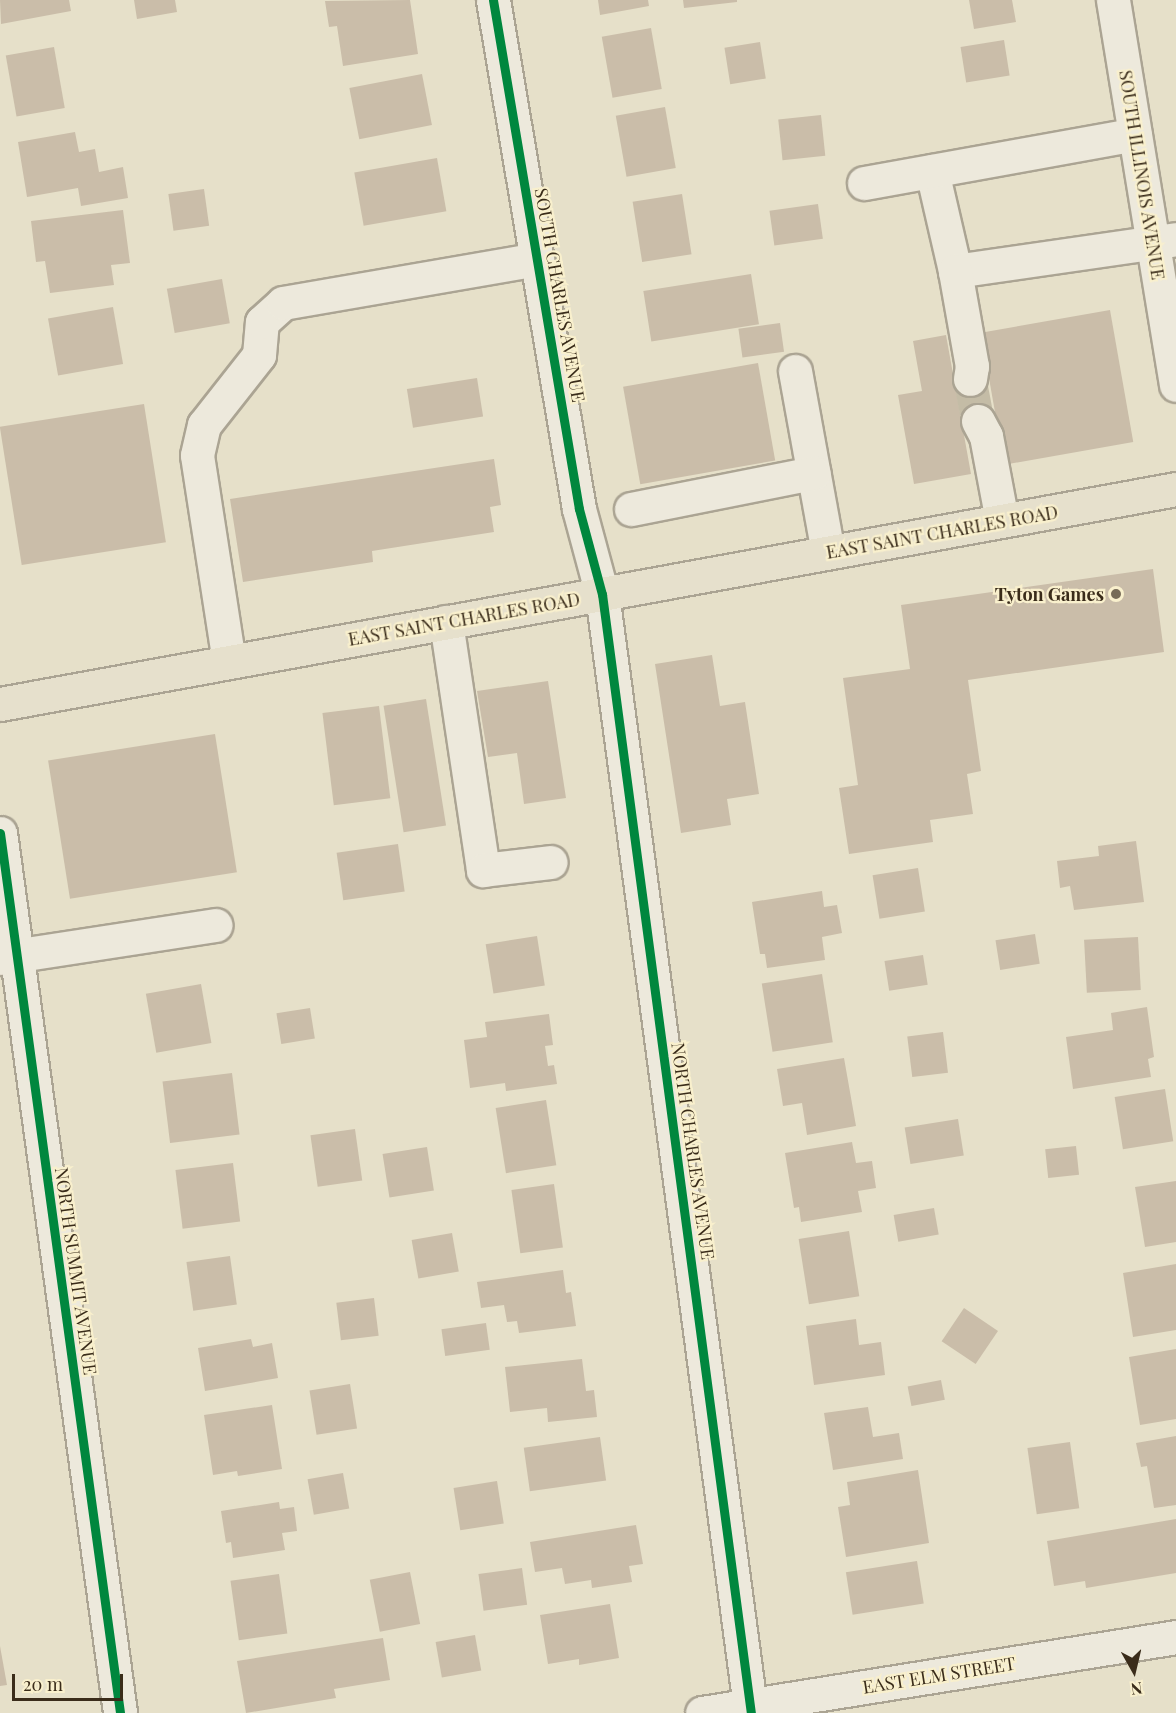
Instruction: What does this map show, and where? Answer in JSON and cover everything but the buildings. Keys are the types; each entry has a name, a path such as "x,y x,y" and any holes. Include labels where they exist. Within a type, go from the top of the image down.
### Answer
{"main road":[{"name":"EAST SAINT CHARLES ROAD","path":"0,704 1176,489"}],"street":[{"name":"SOUTH CHARLES AVENUE","path":"493,0 579,509 602,594"},
{"name":"SOUTH ILLINOIS AVENUE","path":"1113,0 1135,134 1164,241 1176,385"},
{"path":"864,183 1135,134"},
{"path":"932,171 955,271 975,375"},
{"path":"955,271 1164,241"},
{"path":"229,662 196,455 204,425 259,355 262,322 283,303 537,259"},
{"path":"795,371 828,552"},
{"path":"984,424 1002,521"},
{"path":"631,509 813,472"},
{"name":"NORTH CHARLES AVENUE","path":"602,594 751,1709"},
{"path":"446,622 483,870 551,862"},
{"name":"NORTH SUMMIT AVENUE","path":"0,833 8,957 120,1713"},
{"path":"8,957 215,925"},
{"name":"EAST ELM STREET","path":"702,1713 751,1709 1176,1637"}],"tunnel":[{"path":"970,379 978,421"}],"cycle path":[{"path":"493,0 579,509 602,594 751,1713"},
{"path":"0,833 120,1713"}],"place":[{"name":"Tyton Games","path":"1116,594"}]}
